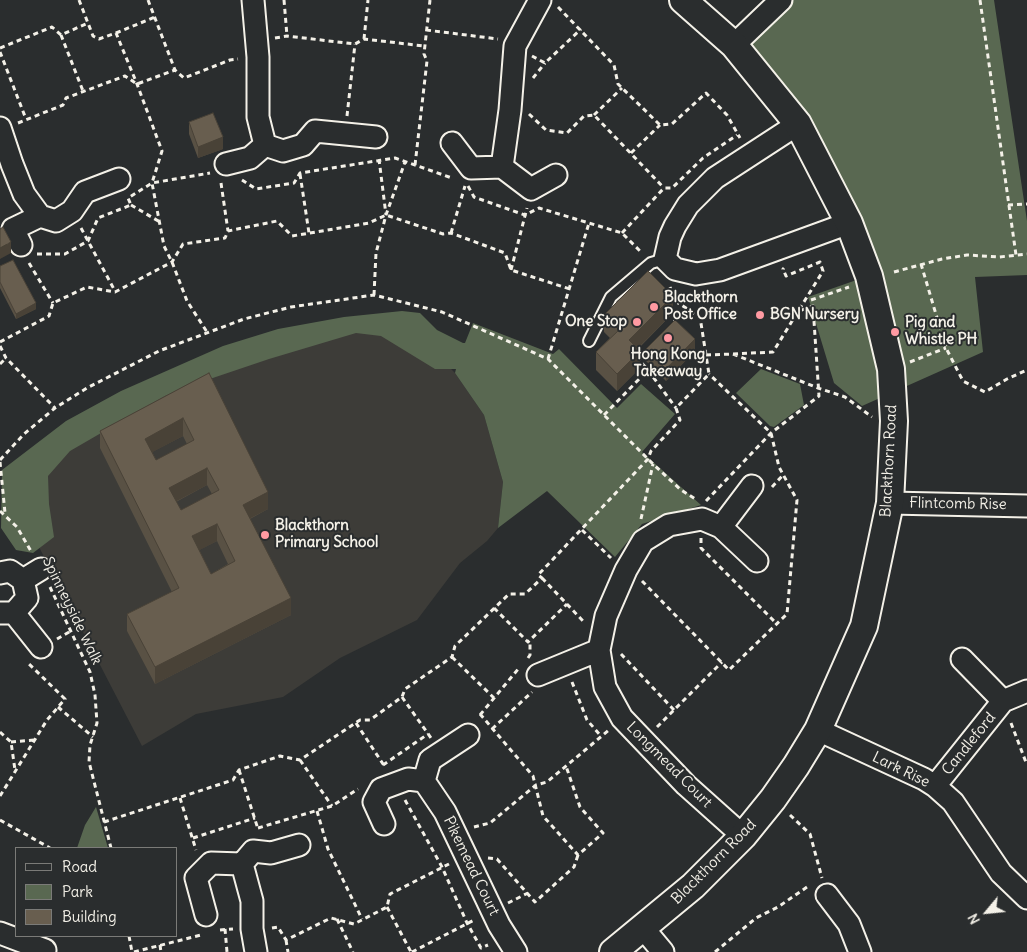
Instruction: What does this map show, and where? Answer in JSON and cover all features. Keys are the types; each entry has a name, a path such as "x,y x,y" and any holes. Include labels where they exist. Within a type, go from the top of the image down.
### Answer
{"street":[{"path":"253,0 258,48 258,117 265,145"},
{"name":"Blackthorn Road","path":"613,952 693,886 743,836 796,766 818,730 864,626 890,503 894,421 891,370 869,276 849,223 798,124 734,45 683,0"},
{"path":"734,45 781,0"},
{"path":"502,167 510,110 514,46 548,3"},
{"path":"798,124 715,178 688,205 675,226 658,261 696,274 720,270 849,223"},
{"path":"0,129 24,194 40,216 56,221 72,211 85,192 119,179"},
{"path":"265,145 283,152 302,145 315,131 376,136"},
{"path":"452,143 468,175 502,167"},
{"path":"225,176 265,145"},
{"path":"502,167 531,189 556,175"},
{"path":"26,251 13,229 40,216"},
{"path":"722,527 752,486"},
{"name":"Flintcomb Rise","path":"890,503 1027,506"},
{"path":"702,519 722,527 757,561"},
{"name":"Longmead Court","path":"702,519 669,525 643,541 626,570 606,616 599,650 606,687 622,718 686,785 743,836"},
{"path":"23,580 41,569"},
{"path":"0,573 10,571 23,580 27,598 7,613 41,647"},
{"path":"538,675 599,650"},
{"name":"Candleford","path":"962,659 1003,701"},
{"name":"Candleford","path":"935,786 1003,701 1027,691"},
{"path":"384,824 374,802 389,776 424,781 430,760 470,727"},
{"name":"Lark Rise","path":"818,730 924,779 935,786 953,802 1001,873 1027,898"},
{"name":"Pikemead Court","path":"424,781 445,812 492,911 511,943"},
{"path":"242,864 253,851 271,853 299,845"},
{"path":"209,927 196,878 211,863 242,864"},
{"path":"242,864 252,901 252,929 256,952"},
{"path":"824,887 849,924 860,952"},
{"path":"643,928 663,952"},
{"path":"0,933 44,951"}],"lane":[{"path":"589,341 611,297 658,261"}],"path":[{"path":"79,0 93,36 99,39 155,17"},
{"path":"148,0 175,70 184,78 287,36 355,44 364,38 424,46"},
{"path":"284,0 287,36"},
{"path":"364,38 368,0"},
{"path":"415,166 426,61 424,46 430,0"},
{"path":"980,0 1016,255"},
{"path":"548,3 581,29 614,65 618,84 660,125"},
{"path":"61,35 88,23"},
{"path":"0,48 52,27 61,35 84,91"},
{"path":"426,30 498,39 545,63 581,29"},
{"path":"116,33 162,151 152,183 164,246 187,301 207,332"},
{"path":"345,134 355,44"},
{"path":"0,52 26,120"},
{"path":"137,84 175,70"},
{"path":"0,129 63,105 66,98 125,76 137,84"},
{"path":"510,110 527,112 546,130 567,133 584,116 594,115 622,88"},
{"path":"631,153 660,125 672,124 706,93 727,115 737,135 751,155"},
{"path":"594,115 664,188 672,188 703,158 737,135"},
{"path":"376,136 386,215"},
{"path":"295,148 309,233"},
{"path":"300,173 395,158 415,166 468,175"},
{"path":"374,295 376,253 386,215 405,162"},
{"path":"160,222 131,205 128,198 152,183 225,176 241,180 256,189 294,183 300,173"},
{"path":"468,175 474,197 525,215 539,208 622,233 658,261 667,278 675,301 700,317 709,374 771,433 779,467 797,500 787,614 729,670 638,576 617,564 582,530"},
{"path":"450,233 468,175"},
{"path":"52,303 87,287 115,292 172,262 183,244 225,238 228,231 225,176"},
{"path":"622,233 664,188"},
{"path":"511,270 531,189"},
{"path":"1008,205 1027,204"},
{"path":"26,251 65,254 88,241 98,218 131,205"},
{"path":"72,211 115,292"},
{"path":"228,231 277,221 292,236 369,223 386,215 443,234 450,233 505,253 511,270"},
{"path":"548,359 589,223"},
{"path":"0,342 49,316 52,303 26,251"},
{"path":"894,272 967,254 999,257 1027,254"},
{"path":"706,354 773,352 823,271 820,262 786,276 782,269 791,265"},
{"path":"921,264 946,348 963,381 985,392 1027,370"},
{"path":"511,270 570,289"},
{"path":"811,300 849,287"},
{"path":"0,511 5,513 0,461 24,434 55,408 87,388 160,352 244,319 291,308 374,295 442,312 548,359 653,464 681,490 703,504 771,433 819,396 813,306 809,294"},
{"path":"799,311 813,306"},
{"path":"673,323 687,309"},
{"path":"300,760 360,720 370,720 402,697 405,689 452,657 455,646 509,594 525,594 542,578 538,575 648,459 651,451 680,420 676,408 639,360 652,345"},
{"path":"0,346 6,358 55,408"},
{"path":"891,370 946,348"},
{"path":"733,354 845,397 874,418"},
{"path":"0,364 6,358"},
{"path":"604,415 648,370"},
{"path":"676,408 709,374"},
{"path":"643,541 637,536 653,464"},
{"name":"Spinneyside Walk","path":"5,513 17,527 41,569 90,672 95,695 96,723 89,762 111,847"},
{"path":"702,519 701,548 777,624"},
{"path":"528,642 567,604"},
{"path":"492,729 533,691 542,686 530,655 530,644 494,608"},
{"path":"0,796 47,720 65,699 27,662 41,647 71,631"},
{"path":"470,727 530,655"},
{"path":"452,657 494,698"},
{"path":"642,741 722,662"},
{"path":"564,665 588,720 601,736"},
{"path":"402,697 434,742"},
{"path":"1003,701 1027,765"},
{"path":"58,707 93,737"},
{"path":"480,714 533,776 543,816 578,855"},
{"path":"454,831 490,823 536,785 547,782 622,718"},
{"path":"356,723 383,764 442,867 467,923 482,948 511,943"},
{"path":"0,732 11,742 16,771"},
{"path":"383,764 428,734"},
{"path":"11,742 35,740"},
{"path":"104,822 233,780 239,770 280,756 300,760 332,806"},
{"path":"383,764 389,776"},
{"path":"528,893 411,952 387,907 390,894 466,856 497,859 528,893 535,902 574,867 578,855 603,832 580,807 566,766"},
{"path":"239,770 265,852"},
{"path":"258,828 332,806 364,785"},
{"path":"180,798 203,870"},
{"path":"715,952 756,918 824,887 810,834 773,798"},
{"path":"317,811 328,849 362,919"},
{"path":"193,838 255,818"},
{"path":"0,820 48,847"},
{"path":"286,940 331,918 354,924 387,907"},
{"path":"336,918 353,952"},
{"path":"129,937 133,952 160,945 209,927 252,929 278,927 286,940 288,952"},
{"path":"225,929 227,952"},
{"path":"160,945 161,952"}],"shaded area":[{"name":"Blackthorn Primary School","path":"408,325 455,373 484,415 503,482 498,528 487,541 460,563 417,620 340,658 283,697 196,714 142,746 40,549 24,466 265,343"}],"green space":[{"path":"781,0 994,0 1027,221 1027,275 975,277 983,352 862,406 834,383 808,297 868,276 849,223 734,45"},
{"path":"402,311 420,313 437,330 463,343 465,343 473,323 553,354 559,349 617,408 641,384 675,414 642,452 701,505 642,524 615,557 547,491 498,528 503,482 484,415 455,373 456,369 435,369 381,336 356,333 269,359 165,396 70,451 48,476 49,504 54,537 33,553 16,550 1,528 2,470 66,421 121,391 223,346 278,329 344,317"},
{"path":"761,369 800,384 804,405 774,427 770,426 736,393"},
{"path":"96,807 108,847 77,847 85,825"}],"building":[{"path":"213,113 223,137 198,147 189,122"},
{"path":"3,227 11,242 0,248 0,229"},
{"path":"13,260 36,303 16,314 0,282 0,266"},
{"path":"648,271 673,296 629,340 640,351 617,374 596,352 619,330 604,315"},
{"path":"675,320 695,339 666,369 646,349"},
{"name":"Blackthorn Primary School","path":"209,373 268,492 243,505 291,598 155,667 127,614 179,588 100,431","holes":["183,418 194,440 156,460 145,439","207,468 219,490 181,510 169,488","217,524 235,561 211,574 192,536"]}],"place":[{"name":"Blackthorn Post Office","path":"654,307"},
{"name":"BGN Nursery","path":"760,315"},
{"name":"One Stop","path":"637,322"},
{"name":"Pig and Whistle PH","path":"895,332"},
{"name":"Hong Kong Takeaway","path":"668,338"},
{"name":"Blackthorn Primary School","path":"265,535"}]}
